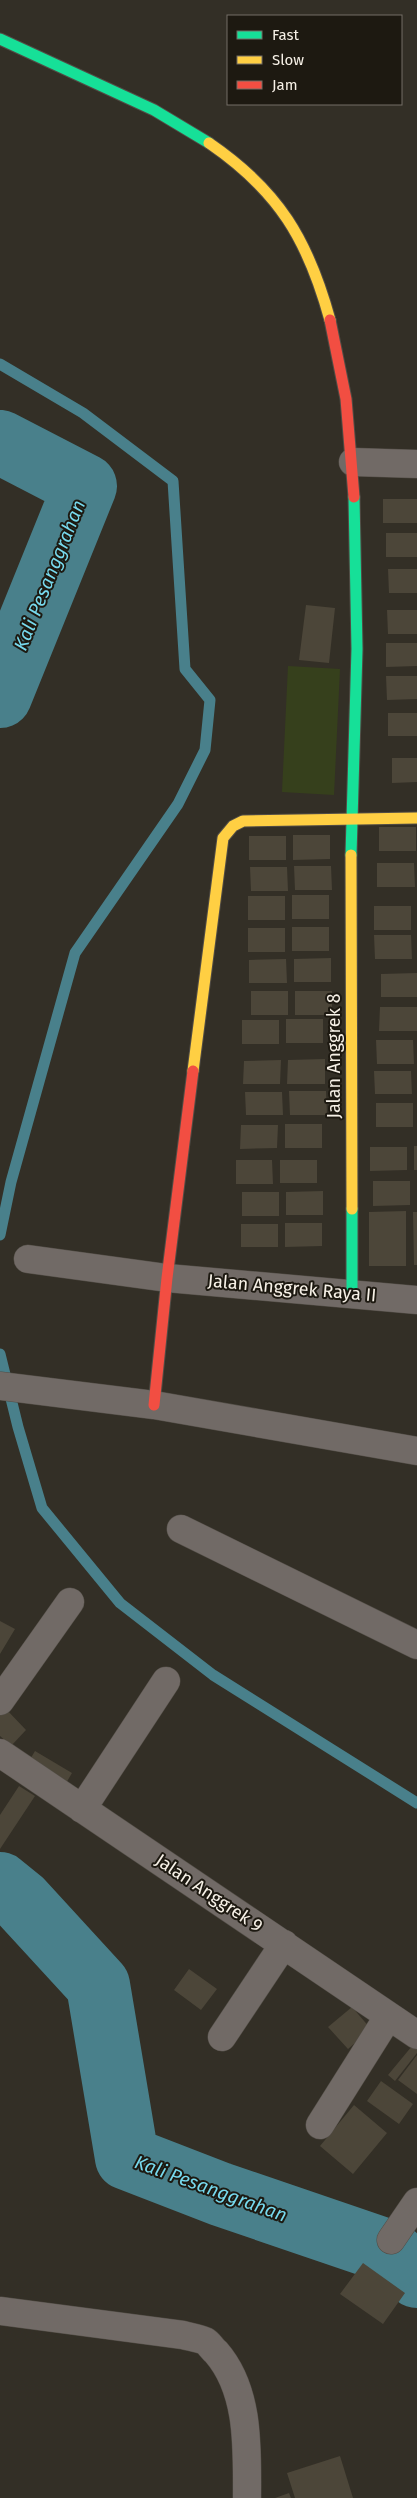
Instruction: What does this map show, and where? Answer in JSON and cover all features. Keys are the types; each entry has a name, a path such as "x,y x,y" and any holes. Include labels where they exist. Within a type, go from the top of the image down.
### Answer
{"street":[{"name":"Jalan Anggrek 8","path":"0,39 158,110 199,136 245,171 286,215 313,270 336,335 343,369 353,462 358,607 350,820 352,1292"},
{"path":"353,462 417,464"},
{"path":"154,1405 167,1278 223,838 233,826 244,821 417,818"},
{"name":"Jalan Anggrek Raya II","path":"28,1259 167,1278 352,1292 417,1300"},
{"path":"10,1387 154,1405 417,1452"},
{"path":"181,1529 417,1645"},
{"path":"0,1701 70,1602"},
{"path":"82,1809 166,1681"},
{"name":"Jalan Anggrek 9","path":"0,1753 284,1944 388,2017 417,2034"},
{"path":"222,2037 284,1944"},
{"path":"320,2125 388,2017"},
{"path":"391,2240 417,2202"},
{"path":"0,2311 183,2335 206,2342 226,2364 236,2386 243,2413 247,2449 248,2498"}],"green space":[{"path":"288,666 340,669 334,795 282,792"}],"building":[{"path":"383,499 417,499 417,523 383,523"},
{"path":"386,533 417,533 417,557 386,557"},
{"path":"388,569 417,569 417,593 389,593"},
{"path":"306,605 335,608 329,663 299,660"},
{"path":"387,610 417,610 417,634 388,634"},
{"path":"386,643 417,643 417,666 386,667"},
{"path":"386,676 417,676 417,699 387,700"},
{"path":"388,713 417,713 417,736 388,736"},
{"path":"392,758 417,758 417,782 392,783"},
{"path":"379,827 416,827 416,851 379,851"},
{"path":"293,835 330,835 330,859 293,860"},
{"path":"249,836 286,836 286,860 249,860"},
{"path":"377,863 414,863 415,887 377,887"},
{"path":"294,866 331,866 332,890 295,890"},
{"path":"250,867 287,867 288,891 251,891"},
{"path":"292,895 329,895 329,919 292,919"},
{"path":"248,896 285,896 285,920 248,920"},
{"path":"374,906 411,906 411,930 374,930"},
{"path":"292,927 329,927 329,951 292,951"},
{"path":"248,928 285,928 285,952 248,952"},
{"path":"374,935 411,935 412,959 375,959"},
{"path":"331,958 331,982 294,982 294,959"},
{"path":"286,959 287,983 249,983 249,960"},
{"path":"417,973 417,997 381,997 381,974"},
{"path":"251,991 288,991 288,1015 251,1015"},
{"path":"295,991 332,991 332,1015 295,1015"},
{"path":"380,1007 417,1007 417,1031 379,1031"},
{"path":"286,1019 323,1019 323,1043 286,1043"},
{"path":"242,1020 279,1020 279,1044 242,1044"},
{"path":"376,1040 413,1040 414,1064 377,1064"},
{"path":"325,1059 325,1084 287,1084 288,1060"},
{"path":"281,1060 280,1084 243,1084 244,1061"},
{"path":"374,1071 411,1071 412,1094 375,1094"},
{"path":"289,1091 326,1091 327,1115 290,1115"},
{"path":"245,1092 282,1092 283,1115 246,1115"},
{"path":"376,1103 413,1103 413,1127 376,1127"},
{"path":"285,1124 322,1124 322,1148 285,1148"},
{"path":"241,1125 278,1125 277,1148 240,1149"},
{"path":"414,1146 417,1146 417,1170 414,1170"},
{"path":"370,1147 407,1147 407,1170 370,1171"},
{"path":"236,1160 272,1160 273,1184 236,1184"},
{"path":"280,1160 317,1160 317,1183 280,1183"},
{"path":"373,1181 410,1181 410,1205 373,1206"},
{"path":"323,1191 323,1215 286,1215 286,1192"},
{"path":"242,1192 279,1192 279,1216 242,1216"},
{"path":"406,1211 406,1266 369,1266 369,1212"},
{"path":"413,1212 417,1212 417,1265 414,1265"},
{"path":"285,1223 322,1223 322,1246 285,1247"},
{"path":"241,1224 278,1224 278,1247 241,1247"},
{"path":"0,1621 15,1629 0,1654"},
{"path":"6,1709 26,1730 11,1746 0,1736 0,1715"},
{"path":"35,1751 72,1773 62,1790 25,1768"},
{"path":"19,1786 35,1796 0,1849 0,1815"},
{"path":"189,1969 217,1989 201,2010 174,1990"},
{"path":"352,2007 371,2029 348,2049 328,2027"},
{"path":"412,2046 417,2049 417,2053 395,2081 388,2075"},
{"path":"417,2055 417,2094 398,2080"},
{"path":"381,2081 413,2104 399,2124 367,2101"},
{"path":"354,2105 387,2133 353,2174 320,2146"},
{"path":"363,2263 405,2293 383,2324 340,2294"},
{"path":"340,2456 353,2498 295,2498 287,2473"},
{"path":"289,2493 291,2498 275,2498"}],"waterway":[{"path":"0,364 83,413 173,481 185,669 210,700 205,750 178,804 75,953 11,1182 0,1235"},
{"name":"Kali Pesanggrahan","path":"0,442 85,486 0,696"},
{"path":"0,1354 18,1427 42,1508 120,1603 213,1675 417,1803"},
{"name":"Kali Pesanggrahan","path":"0,1884 21,1901 98,1985 127,2158 220,2194 390,2252 417,2276"}],"traffic: fast":[{"path":"0,39 154,110 209,143"},
{"path":"351,855 357,649 354,497"},
{"path":"352,1209 352,1292"}],"traffic: slow":[{"path":"209,143 254,180 288,220 301,241 312,265 330,320"},
{"path":"193,1071 223,838 233,826 243,821 417,818"},
{"path":"351,855 352,1209"}],"traffic: jam":[{"path":"330,320 346,399 354,497"},
{"path":"154,1405 167,1278 193,1071"}]}
